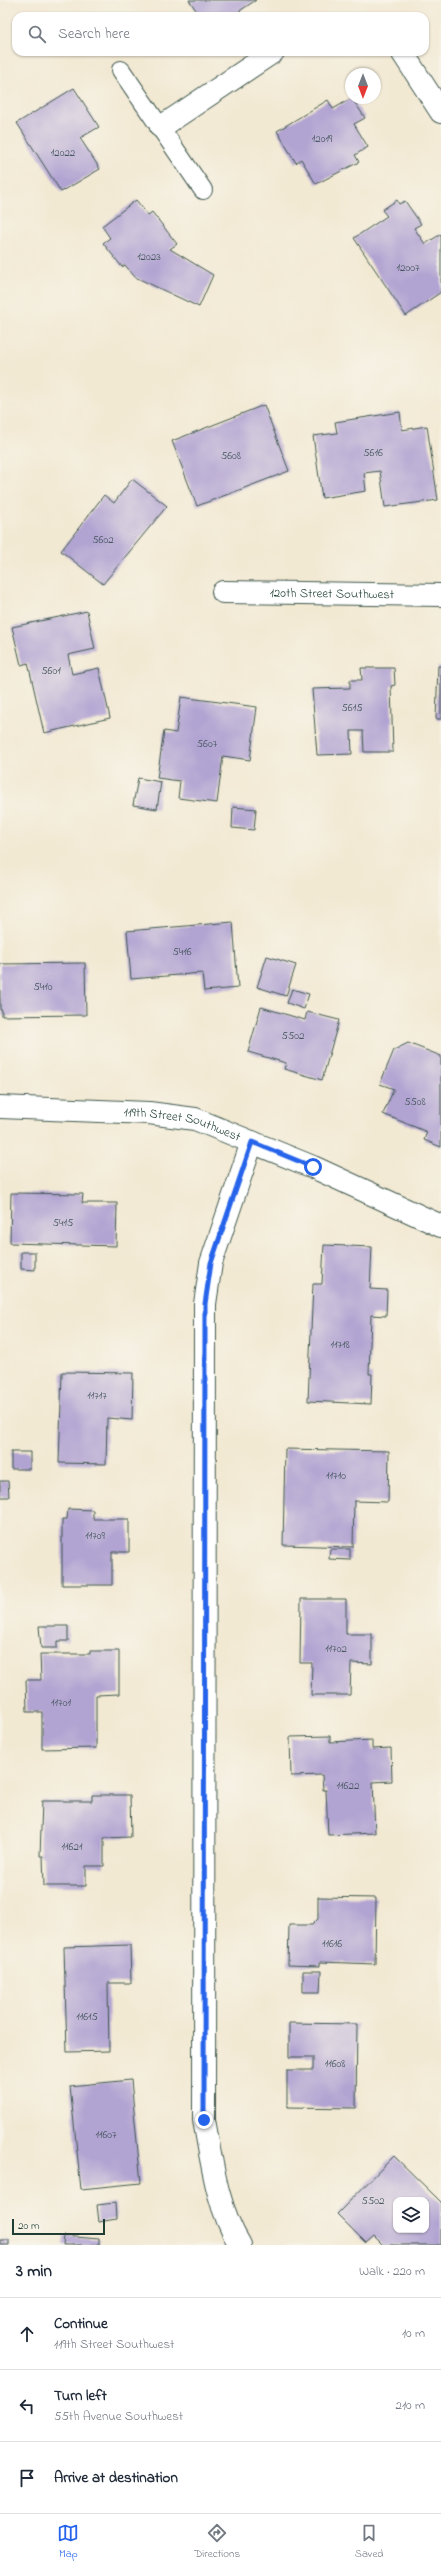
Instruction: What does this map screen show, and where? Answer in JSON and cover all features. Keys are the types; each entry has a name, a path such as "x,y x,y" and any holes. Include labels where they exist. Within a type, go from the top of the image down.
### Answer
{"street":[{"path":"161,127 267,56"},
{"path":"405,56 441,112"},
{"name":"120th Street Southwest","path":"223,592 441,595"},
{"name":"119th Street Southwest","path":"0,1107 149,1113 187,1118 252,1142 441,1226"},
{"path":"240,2245 232,2232 215,2185 204,2120 205,1304 211,1263 252,1142"}],"lane":[{"path":"121,70 203,190"}],"building":[{"path":"189,0 256,0 238,12 197,12"},
{"path":"74,88 99,127 80,138 100,169 61,192 17,123"},
{"path":"328,100 333,109 345,102 345,104 356,104 365,118 354,124 368,147 355,155 359,162 316,184 301,159 296,163 277,131"},
{"path":"136,200 148,215 152,212 177,244 170,249 213,275 199,307 135,277 125,265 122,267 103,243 110,238 102,226"},
{"path":"397,200 399,204 405,201 421,224 414,228 425,244 441,234 441,292 406,316 354,238 387,216 382,210"},
{"path":"264,405 289,471 197,506 172,441"},
{"path":"400,412 402,430 427,426 438,500 385,507 380,471 364,473 366,491 322,498 313,436 337,433 335,422"},
{"path":"132,479 167,506 103,584 61,551 104,495 114,503"},
{"path":"87,611 95,649 68,655 72,674 99,668 110,718 44,733 28,663 21,665 12,627"},
{"path":"438,666 441,666 441,719 436,719"},
{"path":"361,668 394,668 395,685 391,686 393,752 364,752 363,731 351,731 352,754 317,755 312,689 350,688 350,680 362,680"},
{"path":"181,697 257,707 250,760 223,756 217,803 178,798 180,781 157,778 164,731 176,733"},
{"path":"138,778 161,782 157,809 133,805"},
{"path":"233,807 256,809 254,830 232,828"},
{"path":"233,922 238,988 204,991 202,973 131,979 127,931"},
{"path":"267,956 296,965 286,996 257,987"},
{"path":"85,963 86,1015 2,1016 2,1010 0,1010 0,964"},
{"path":"292,989 309,994 304,1009 287,1003"},
{"path":"261,1007 305,1020 307,1012 339,1020 322,1080 284,1069 286,1063 248,1052"},
{"path":"408,1043 441,1056 441,1147 424,1140 427,1132 383,1114 394,1089 380,1084 394,1050"},
{"path":"11,1193 83,1194 82,1203 117,1203 116,1246 10,1243"},
{"path":"324,1245 372,1247 370,1289 387,1290 386,1316 371,1315 369,1374 372,1374 371,1404 308,1401 313,1284 322,1284"},
{"path":"21,1252 35,1252 35,1270 21,1269"},
{"path":"62,1372 133,1373 132,1420 107,1418 106,1464 59,1463"},
{"path":"285,1449 389,1451 388,1502 354,1501 353,1547 283,1545"},
{"path":"11,1452 30,1452 30,1469 11,1469"},
{"path":"0,1481 8,1481 9,1497 0,1497"},
{"path":"68,1509 93,1510 93,1519 129,1519 129,1552 112,1552 112,1585 62,1585 62,1519 67,1519"},
{"path":"330,1549 350,1549 350,1560 329,1559"},
{"path":"301,1599 346,1599 346,1634 372,1634 372,1664 351,1663 350,1695 311,1695 312,1663 300,1663"},
{"path":"39,1626 68,1626 68,1641 57,1641 57,1648 41,1648"},
{"path":"90,1651 119,1651 119,1694 96,1695 96,1748 42,1749 42,1712 27,1712 26,1680 41,1680 40,1654 90,1654"},
{"path":"330,1736 330,1742 372,1740 372,1749 391,1748 392,1781 373,1782 375,1833 328,1835 326,1790 323,1790 322,1775 291,1776 290,1737"},
{"path":"92,1795 130,1795 131,1837 104,1838 104,1866 86,1866 86,1886 44,1886 43,1856 40,1856 42,1801 92,1801"},
{"path":"318,1897 376,1898 375,1964 320,1962 320,1966 288,1965 289,1925 312,1925 318,1919"},
{"path":"130,1945 131,1983 108,1983 109,2051 67,2052 64,1947"},
{"path":"303,1971 321,1971 320,1992 303,1992"},
{"path":"289,2023 357,2024 356,2108 287,2107 287,2070 313,2070 313,2057 289,2057"},
{"path":"131,2080 141,2183 81,2189 70,2086"},
{"path":"394,2156 441,2202 441,2245 383,2245 374,2236 366,2243 337,2214"},
{"path":"115,2203 116,2219 99,2222 97,2205"},
{"path":"64,2236 99,2239 99,2245 63,2245"},
{"path":"0,2240 9,2240 9,2245 0,2245"}],"route":[{"path":"204,2120 203,1709 205,1304 211,1263 229,1205 252,1142 313,1167"}]}
